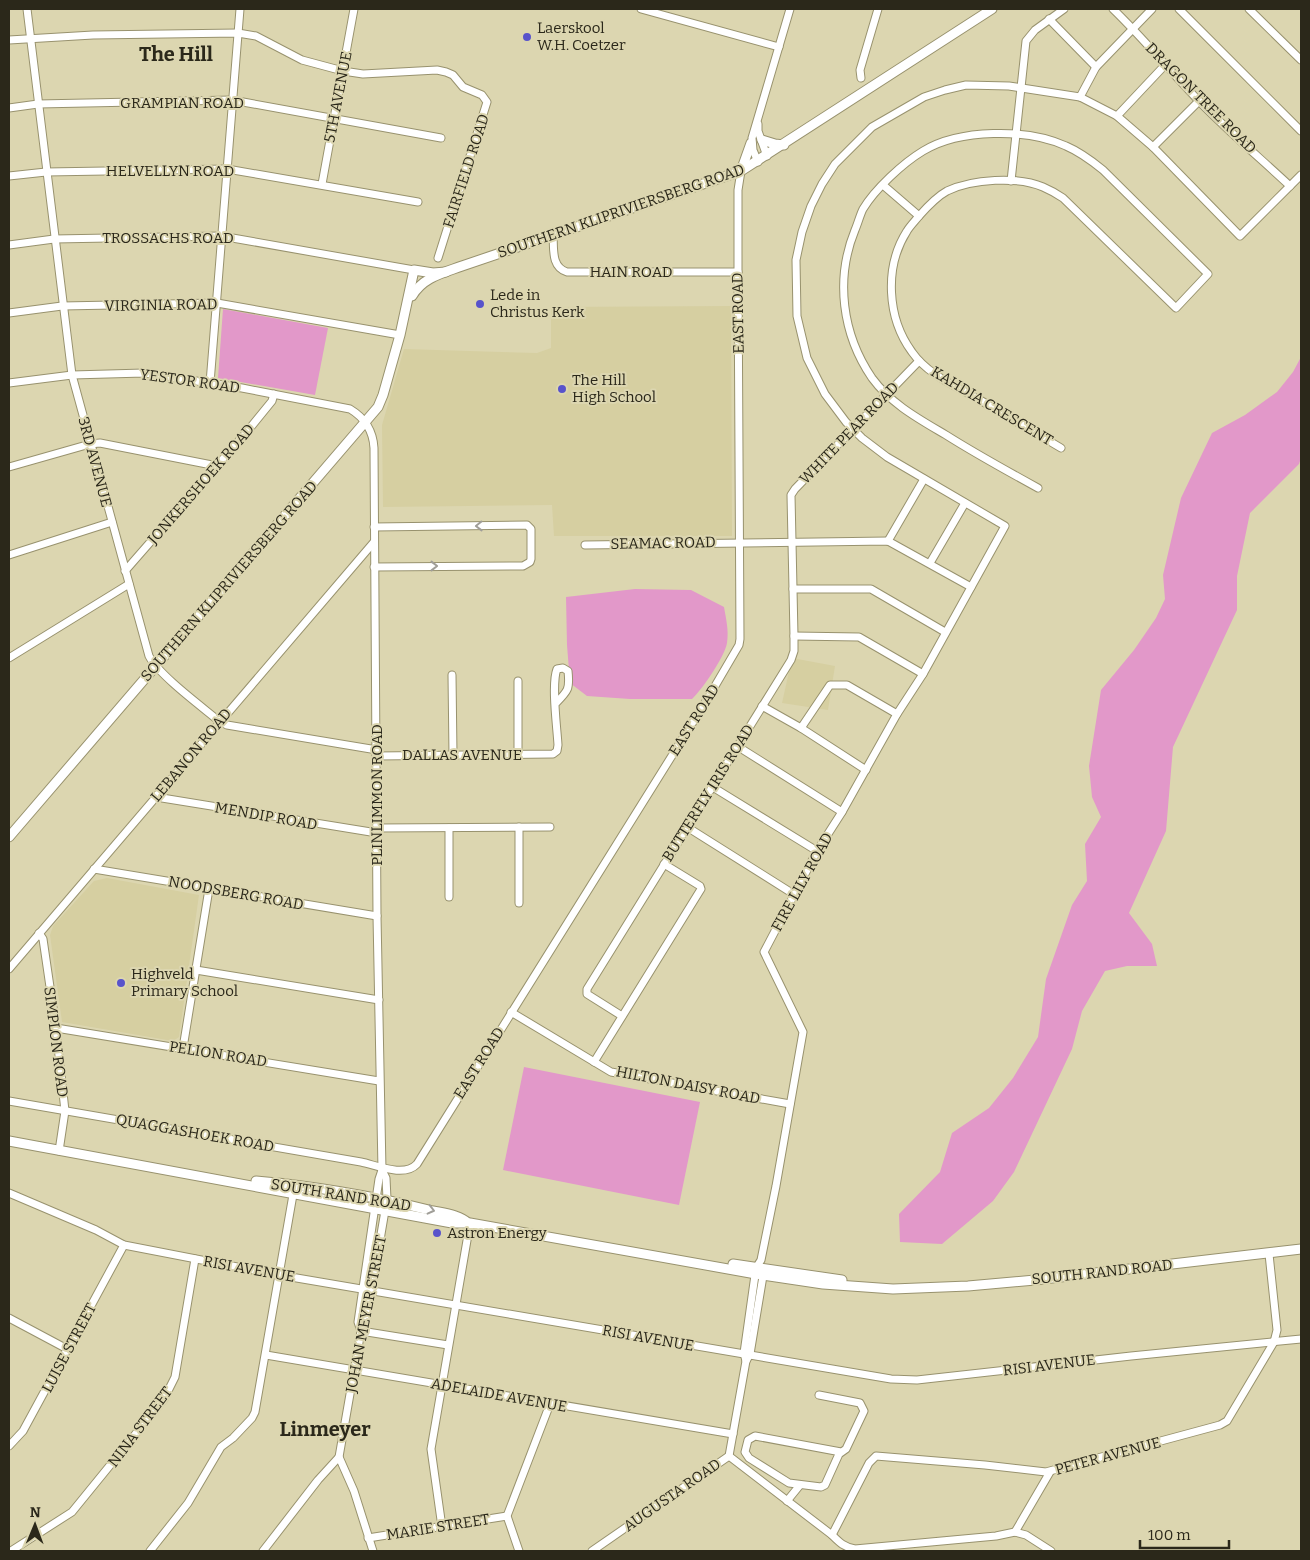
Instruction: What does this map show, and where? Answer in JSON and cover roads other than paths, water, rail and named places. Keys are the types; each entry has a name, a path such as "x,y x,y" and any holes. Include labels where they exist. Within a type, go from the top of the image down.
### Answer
{"main road":[{"name":"SOUTHERN KLIPRIVIERSBERG ROAD","path":"408,302 421,283 446,272 741,172 992,9"},
{"path":"762,140 784,145"},
{"path":"741,172 751,143"},
{"name":"SOUTHERN KLIPRIVIERSBERG ROAD","path":"9,837 378,407 400,335 414,270 433,273 446,272"},
{"name":"SOUTH RAND ROAD","path":"9,1141 210,1178 386,1199 452,1216 469,1223"},
{"name":"SOUTH RAND ROAD","path":"294,1189 375,1209 452,1223 469,1223 627,1251 685,1257 760,1270 901,1288 968,1286 1035,1280 1301,1250"}],"street":[{"name":"3RD AVENUE","path":"27,9 62,306 72,375 147,652 156,666 219,721 227,725 377,753"},
{"path":"210,383 240,9"},
{"name":"5TH AVENUE","path":"322,184 354,9"},
{"path":"642,9 779,47"},
{"path":"758,162 751,143 790,9"},
{"path":"861,78 860,70 878,9"},
{"path":"1010,180 1026,41 1035,30 1064,9"},
{"name":"DRAGON TREE ROAD","path":"1113,9 1133,28 1199,101 1290,186"},
{"path":"1080,97 1096,67 1152,9"},
{"path":"1179,9 1301,131"},
{"path":"1249,9 1301,60"},
{"path":"1049,19 1096,67"},
{"name":"FAIRFIELD ROAD","path":"9,40 102,34 238,33 256,36 302,60 343,72 363,74 437,70 453,75 464,87 482,95 487,100 487,105 462,178 438,258"},
{"path":"1117,116 1165,65"},
{"path":"930,563 965,503 887,457 852,429 825,394 807,358 797,316 796,260 802,232 818,191 835,164 872,127 924,96 966,85 1020,87 1080,97 1117,116 1153,147 1240,236 1301,175"},
{"name":"GRAMPIAN ROAD","path":"9,108 38,104 232,100 442,138"},
{"path":"1153,147 1199,101"},
{"path":"758,122 758,132 766,156"},
{"path":"1016,135 992,132 958,137 923,150 893,174 863,209 848,248 843,276 844,301 848,328 858,352 872,378 886,394 902,409 1038,488"},
{"name":"KAHDIA CRESCENT","path":"1016,135 1039,137 1064,145 1088,158 1104,170 1208,274 1176,308 1063,198 1042,186 1010,180 983,180 947,191 919,216 907,231 896,255 892,284 892,307 898,329 912,352 932,372 1061,448"},
{"name":"HELVELLYN ROAD","path":"9,176 46,172 227,169 418,202"},
{"name":"EAST ROAD","path":"381,1168 403,1170 411,1169 417,1164 737,651 740,639 741,542 738,190 741,172"},
{"path":"883,185 919,216"},
{"name":"HAIN ROAD","path":"553,235 556,263 560,269 566,272 738,272"},
{"name":"TROSSACHS ROAD","path":"9,245 54,239 221,236 414,270"},
{"name":"VIRGINIA ROAD","path":"9,313 62,306 217,303 400,335"},
{"name":"WHITE PEAR ROAD","path":"792,541 791,495 795,489 920,361"},
{"name":"YESTOR ROAD","path":"9,383 72,375 144,373 274,394 350,409 365,422"},
{"name":"JONKERSHOEK ROAD","path":"125,571 272,401 274,394"},
{"name":"PLINLIMMON ROAD","path":"360,1331 358,1322 381,1168 377,916 374,439 372,432 365,422"},
{"path":"9,467 90,444 100,443 217,466"},
{"path":"924,479 888,541 971,587"},
{"name":"FIRE LILY ROAD","path":"728,1456 803,1032 764,952 817,851 842,812 897,714 923,674 1004,526 965,503"},
{"path":"9,556 112,522"},
{"path":"374,527 527,525 531,530 531,558 530,562 523,566 374,566"},
{"name":"BUTTERFLY IRIS ROAD","path":"622,1016 587,994 587,988 791,660 794,651 792,541"},
{"name":"SEAMAC ROAD","path":"585,544 888,541"},
{"name":"LEBANON ROAD","path":"9,969 219,721 374,542"},
{"path":"9,658 129,584"},
{"path":"794,589 871,589 946,632"},
{"path":"794,636 859,637 923,674"},
{"path":"452,675 453,755"},
{"path":"518,681 518,755"},
{"path":"801,728 830,685 833,684 847,684 897,714"},
{"name":"DALLAS AVENUE","path":"377,753 453,755 553,754 557,751 556,703"},
{"path":"762,706 801,728 866,770"},
{"path":"737,746 842,812"},
{"path":"711,786 817,851"},
{"name":"MENDIP ROAD","path":"157,795 162,798 377,831 550,827"},
{"path":"519,827 519,903"},
{"path":"687,827 795,895"},
{"path":"449,897 450,828"},
{"path":"594,1062 702,889 664,864"},
{"name":"NOODSBERG ROAD","path":"94,869 377,916"},
{"path":"183,1048 209,889"},
{"name":"SIMPLON ROAD","path":"39,933 43,939 56,1028 65,1111 59,1151"},
{"path":"196,970 379,1000"},
{"name":"HILTON DAISY ROAD","path":"511,1012 611,1072 790,1104"},
{"name":"PELION ROAD","path":"56,1028 379,1082"},
{"name":"QUAGGASHOEK ROAD","path":"9,1101 381,1168"},
{"name":"PLINLIMMON ROAD","path":"381,1168 386,1178 386,1199"},
{"path":"150,1551 188,1503 221,1447 233,1438 252,1418 258,1404 294,1189"},
{"name":"RISI AVENUE","path":"9,1193 96,1230 124,1245 279,1275 891,1380 909,1381 1301,1339"},
{"name":"JOHAN MEYER STREET","path":"339,1458 355,1371 360,1331 366,1322 372,1290 386,1199"},
{"path":"442,1526 431,1449 469,1223"},
{"name":"LUISE STREET","path":"9,1446 23,1431 69,1350 124,1245"},
{"path":"1269,1254 1277,1322 1274,1342"},
{"name":"NINA STREET","path":"11,1551 72,1512 167,1394 177,1369 195,1260"},
{"path":"9,1318 69,1350"},
{"path":"360,1331 448,1345"},
{"name":"PETER AVENUE","path":"832,1535 870,1460 876,1456 882,1455 1050,1472 1220,1425 1227,1421 1236,1408 1274,1342"},
{"name":"ADELAIDE AVENUE","path":"266,1355 733,1434"},
{"path":"819,1395 853,1400 860,1403 864,1408 863,1416 846,1449 841,1452 825,1485 821,1487 789,1484 747,1457 745,1449 750,1438 755,1436 841,1452"},
{"path":"519,1551 507,1516 550,1404"},
{"path":"728,1456 832,1535 842,1545 855,1549 996,1536 1016,1532 1026,1535 1051,1551"},
{"name":"AUGUSTA ROAD","path":"592,1551 728,1456"},
{"path":"263,1551 318,1480 339,1458 354,1490 373,1551"},
{"path":"1016,1532 1050,1472"},
{"path":"787,1501 800,1485"},
{"name":"MARIE STREET","path":"368,1538 507,1516"}],"place":[{"name":"Laerskool W.H. Coetzer","path":"527,37"},
{"name":"Lede in Christus Kerk","path":"480,304"},
{"name":"The Hill High School","path":"562,389"},
{"name":"Highveld Primary School","path":"121,983"},
{"name":"Astron Energy","path":"437,1233"}],"district":[{"name":"The Hill","path":"176,54"},
{"name":"Linmeyer","path":"325,1429"}]}
